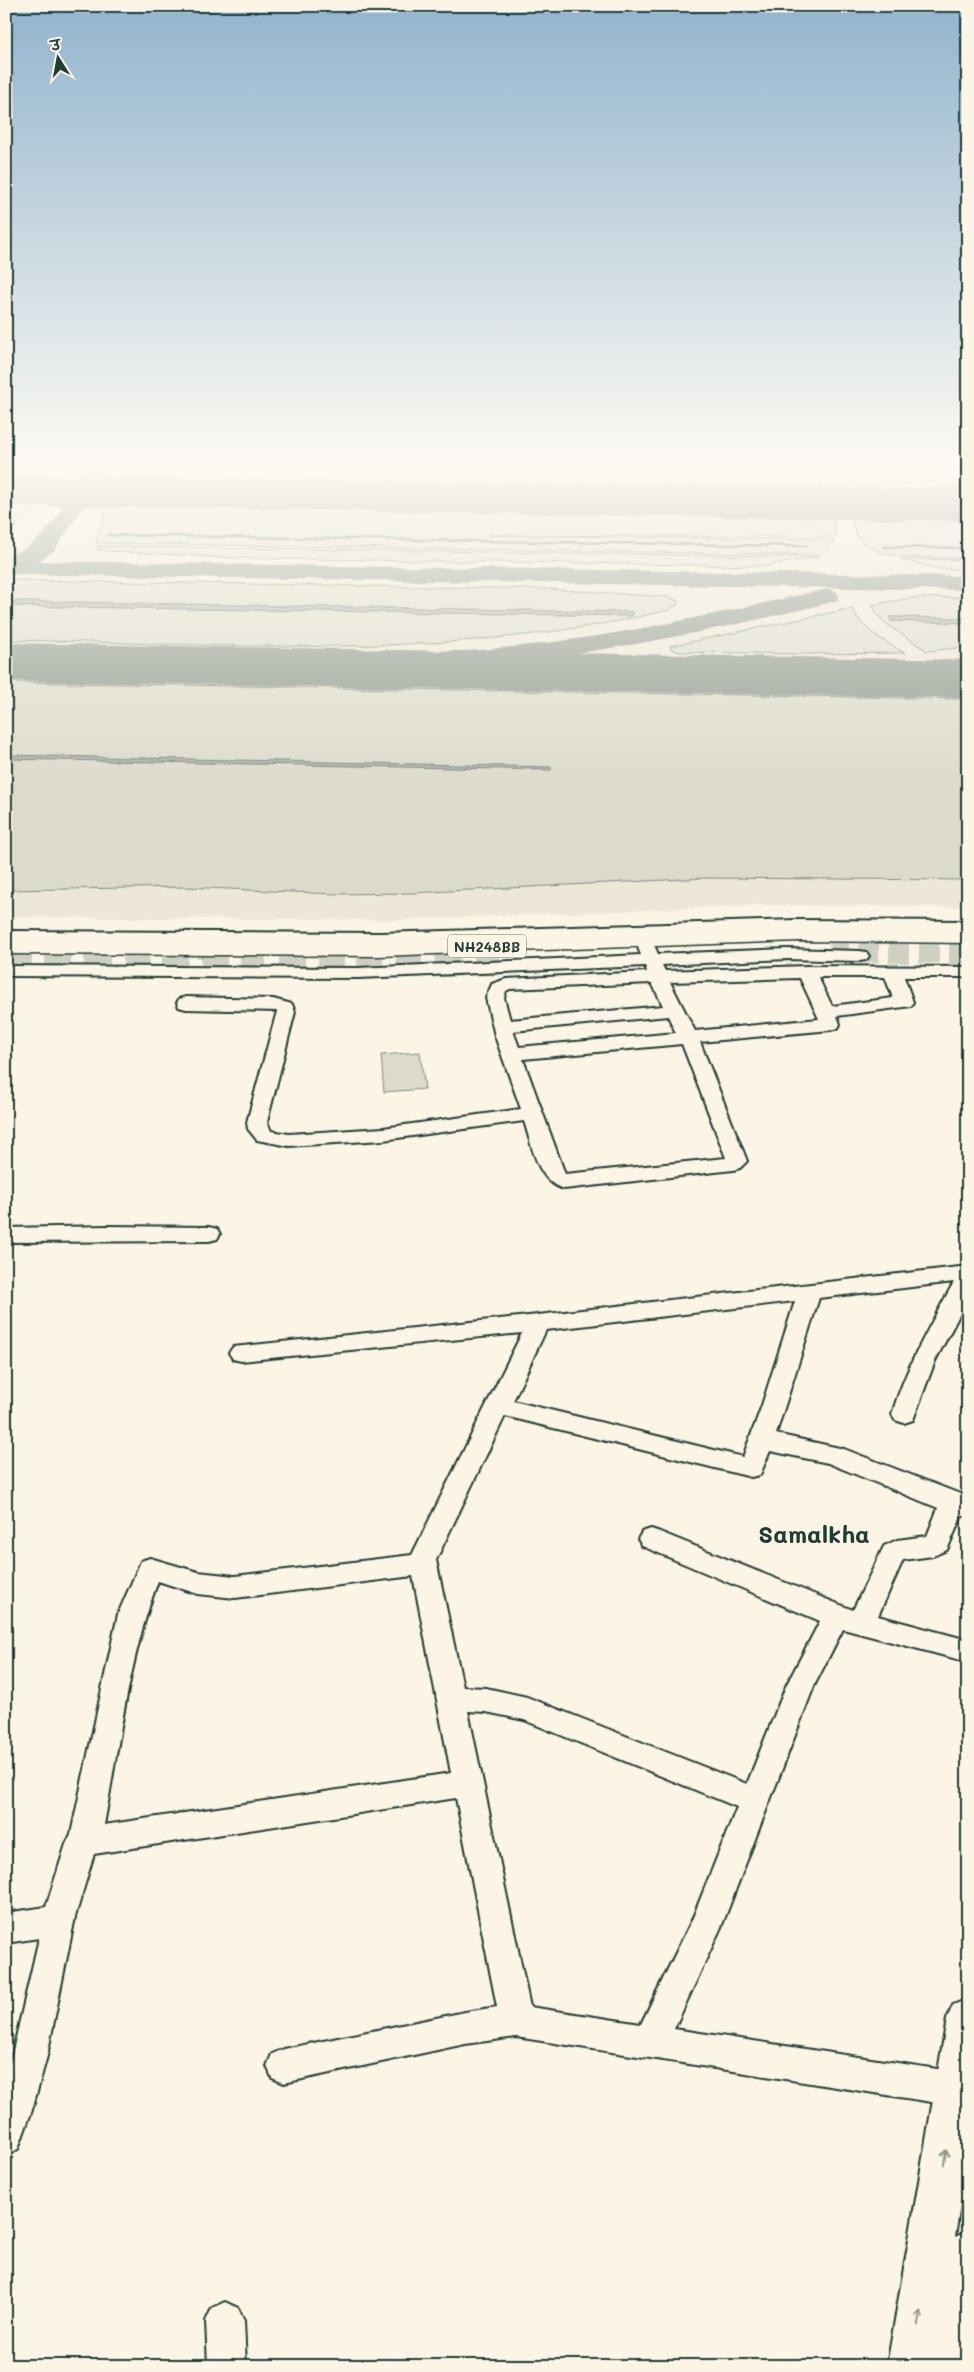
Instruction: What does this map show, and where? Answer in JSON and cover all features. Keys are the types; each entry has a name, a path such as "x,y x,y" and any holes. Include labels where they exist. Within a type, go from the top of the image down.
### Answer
{"highway":[{"name":"NH248BB","path":"6,947 369,949 650,957 855,934 968,936"},
{"name":"NH248BB","path":"6,959 381,961 650,957 803,947 968,949"}],"main road":[{"path":"911,2366 968,2019"},
{"path":"952,2366 968,2254"}],"street":[{"path":"6,936 360,938 826,924 968,926"},
{"path":"6,971 358,973 650,957 787,954 968,958"},
{"path":"650,957 688,1037 736,1155 736,1163 564,1182 558,1179 552,1171 511,1054 495,995 498,988 506,984 650,957 806,971 892,970 968,972"},
{"path":"826,1012 904,1002 892,970"},
{"path":"511,1054 829,1024 831,1022 806,971"},
{"path":"186,1003 273,1005 285,1008 286,1012 257,1122 258,1129 264,1136 289,1140 383,1134 532,1114"},
{"path":"502,1026 675,1010"},
{"path":"6,1235 108,1232 209,1234"},
{"path":"241,1353 538,1323 968,1272"},
{"path":"904,1414 908,1396 932,1342 968,1277"},
{"path":"499,1406 750,1468 762,1440 809,1292"},
{"path":"516,2022 424,1564 428,1547 499,1406 538,1323"},
{"path":"650,2042 706,1925 753,1800 800,1686 893,1553 897,1550 932,1546 938,1543 960,1505 843,1458 762,1440"},
{"path":"651,1539 848,1619 968,1651"},
{"path":"85,1841 132,1614 150,1568 198,1583 235,1587 424,1564"},
{"path":"451,1698 486,1700 527,1709 753,1800"},
{"path":"6,2137 22,2090 37,2031 60,1917 81,1844 85,1841 468,1783"},
{"path":"6,1928 55,1920 60,1917"},
{"path":"284,2066 466,2028 516,2022 957,2089"},
{"path":"224,2321 228,2366"}],"shaded area":[{"path":"6,576 968,576 968,907 762,905 397,920 6,917"},
{"path":"6,580 548,589 668,597 678,601 678,604 669,610 587,626 505,637 422,643 256,646 6,640 6,606 632,616 632,612 6,601"},
{"path":"968,597 968,618 890,617 891,621 968,623 968,647 927,651 889,626 879,617 872,605 910,598"},
{"path":"6,601 632,612 632,616 6,606"},
{"path":"853,609 862,623 875,635 905,653 679,652 671,649 670,646"},
{"path":"889,617 968,618 968,623 891,621"},
{"path":"6,682 968,699 968,880 704,878 411,893 334,894 187,887 6,890"},
{"path":"6,755 551,767 551,770 6,759"},
{"path":"420,1052 425,1089 384,1092 381,1055"}],"taxiway":[{"path":"529,576 968,583"},
{"path":"270,666 404,662 538,651 648,634 828,596"},
{"path":"736,674 866,673 968,666"}],"runway":[{"path":"6,662 968,679"}],"tunnel":[{"path":"829,952 968,954 950,954"},
{"path":"6,962 380,966 509,962"}],"district":[{"name":"Samalkha","path":"814,1533"}]}
